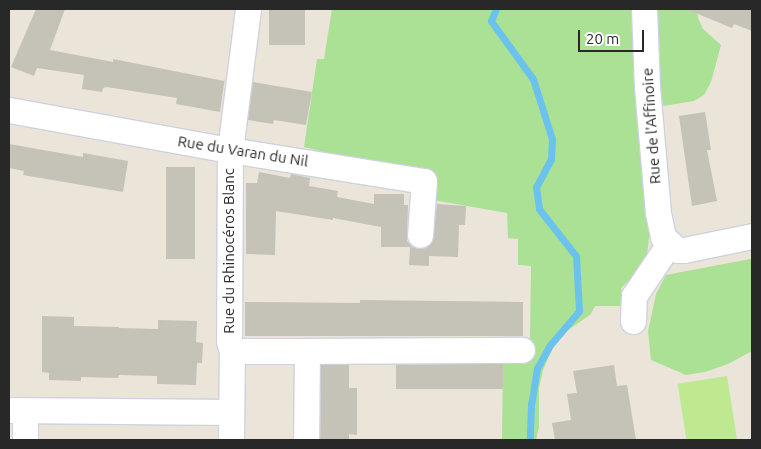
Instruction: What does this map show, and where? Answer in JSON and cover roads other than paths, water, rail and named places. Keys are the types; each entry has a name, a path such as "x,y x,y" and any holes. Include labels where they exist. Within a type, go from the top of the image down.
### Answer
{"street":[{"name":"Rue du Rhinocéros Blanc","path":"231,440 232,351 228,341 230,150 248,9"},
{"name":"Rue de l'Affinoire","path":"644,9 647,87 658,212 662,233 668,243"},
{"name":"Rue du Varan du Nil","path":"9,110 230,150 424,181 420,235"},
{"path":"633,321 634,296 668,243 677,250 684,250 752,236"},
{"name":"Rue du Rhinocéros Blanc","path":"232,351 522,350"},
{"path":"306,440 307,351"},
{"path":"25,440 17,410 231,412"}],"waterway":[{"path":"496,9 491,21 533,79 552,139 551,159 536,187 539,209 576,256 579,311 550,345 537,368 531,404 530,440"}]}
